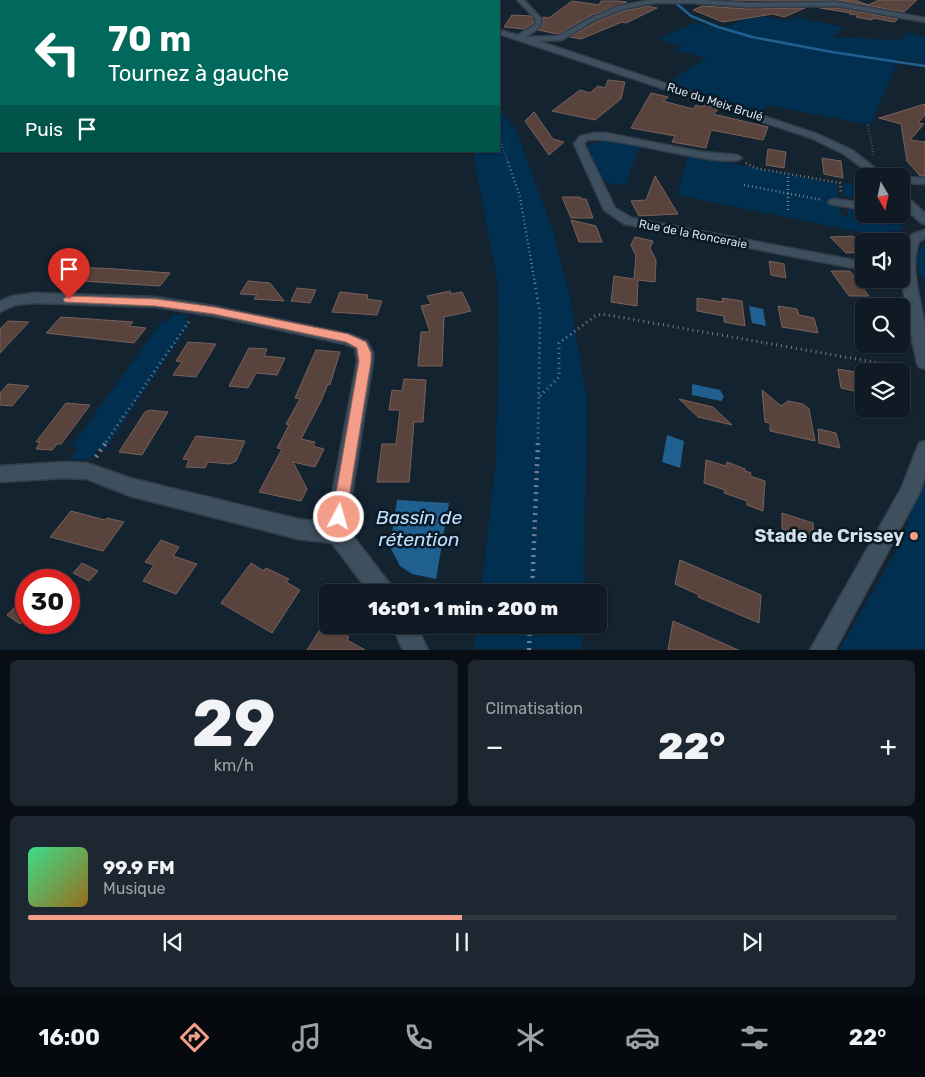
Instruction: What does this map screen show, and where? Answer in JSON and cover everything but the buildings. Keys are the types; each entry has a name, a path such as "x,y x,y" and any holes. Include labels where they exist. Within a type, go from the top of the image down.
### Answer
{"street":[{"path":"520,0 538,18 539,24 522,38"},
{"path":"543,45 556,41 592,19 626,5 655,1 690,0 749,5 836,1 925,20"},
{"path":"500,32 522,38 556,41 567,53"},
{"name":"Rue du Meix Brulé","path":"522,38 795,129 833,144 870,168"},
{"name":"Rue de la Ronceraie","path":"737,158 702,155 601,136 584,138 579,144 610,210 628,222 855,264"},
{"path":"910,180 925,181"},
{"path":"838,203 855,206"},
{"path":"910,206 925,219"},
{"path":"910,216 925,219"},
{"path":"910,248 921,235 913,230 919,221 925,219"},
{"path":"907,288 920,366"},
{"path":"0,307 12,301 34,298 156,302 214,310 348,339 362,345 365,361 341,500 338,534 376,584"},
{"path":"822,650 910,492 925,448"},
{"path":"0,474 64,470 87,472 130,487 288,527 338,534"},
{"path":"408,634 416,650"}],"path":[{"path":"863,162 871,157 873,151 868,125"},
{"path":"500,139 520,197 540,314 538,475 532,584"},
{"path":"737,158 755,168 840,183 838,203 744,185"},
{"path":"788,176 788,213"},
{"path":"87,472 118,423 197,309"},
{"path":"539,396 559,378 559,343 595,316 602,314 920,366"},
{"path":"529,650 530,634"}],"shaded area":[{"path":"754,15 787,21 794,17 844,27 832,37 899,40 909,33 925,37 925,64 899,59 870,125 767,105 761,114 667,83 706,58 674,50 683,46 658,39 694,23 722,29"},
{"path":"500,108 517,133 552,228 569,292 587,401 583,584 482,584 496,460 499,337 497,279 473,152 500,152"},
{"path":"607,139 640,146 625,186 602,181 585,147"},
{"path":"688,155 837,184 841,216 848,217 848,207 855,208 855,223 904,223 901,231 891,230 891,233 864,233 677,195"},
{"path":"843,183 855,184 855,199 845,196"},
{"path":"925,241 925,280 919,274 916,255"},
{"path":"173,314 189,315 184,322 190,323 105,450 98,449 90,460 70,459 78,448 71,447 162,321 168,321"},
{"path":"925,466 925,649 839,650 902,541"},
{"path":"476,634 583,634 582,649 474,649"}],"water":[{"path":"749,306 763,309 766,326 752,323"},
{"path":"692,384 720,390 724,397 721,401 692,395"},
{"path":"667,435 684,441 680,468 662,462"},
{"name":"Bassin de rétention","path":"397,500 449,503 436,579 412,574 400,566 390,547"}],"waterway":[{"path":"676,3 691,16 718,27 752,37 832,52 925,66"}],"place":[{"name":"Stade de Crissey","path":"914,536"}],"route":[{"path":"69,299 156,302 183,308 214,310 348,339 362,345 365,361 339,517"}]}
